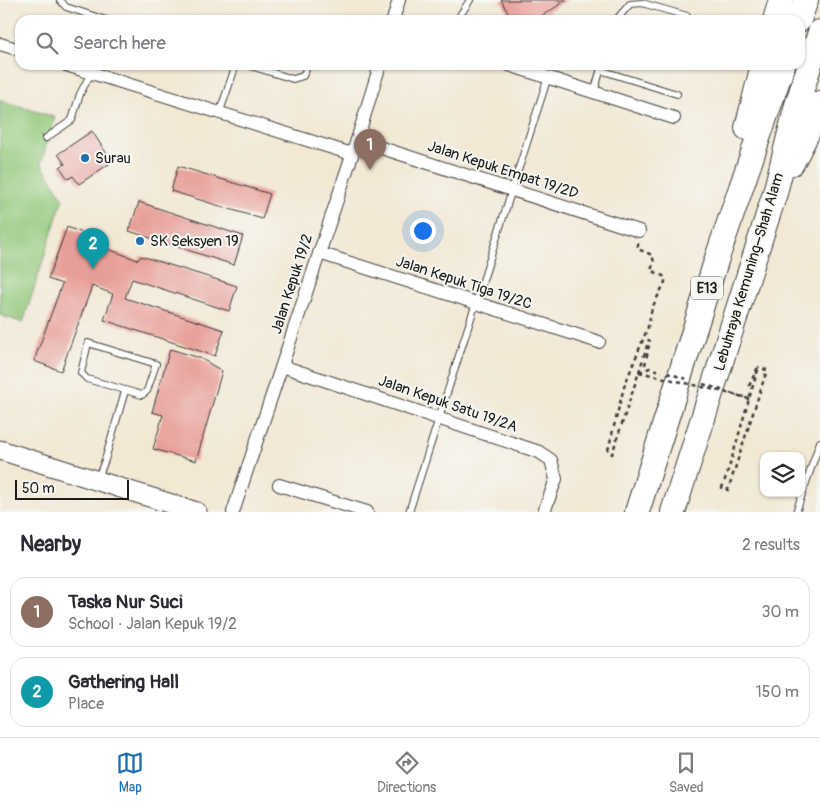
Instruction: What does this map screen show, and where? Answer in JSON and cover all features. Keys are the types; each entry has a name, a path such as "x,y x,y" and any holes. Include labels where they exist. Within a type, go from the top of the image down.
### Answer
{"highway":[{"path":"776,15 780,0"},
{"path":"801,15 806,0"},
{"name":"Lebuhraya Kemuning–Shah Alam","path":"673,512 775,193 797,105 820,32"},
{"path":"717,258 762,70"},
{"name":"Lebuhraya Kemuning–Shah Alam","path":"636,512 717,258 781,70"},
{"path":"775,193 814,122 820,103"}],"street":[{"path":"394,15 399,0"},
{"path":"0,44 15,48"},
{"path":"82,70 352,154"},
{"name":"Jalan Kepuk 19/2","path":"233,512 378,70"},
{"path":"525,70 674,118"},
{"name":"Jalan Kepuk Empat 19/2D","path":"357,140 639,231"},
{"name":"Jalan Kepuk Tiga 19/2C","path":"319,253 598,342"},
{"name":"Jalan Kepuk Satu 19/2A","path":"282,366 539,452 551,460 556,479 544,512"},
{"path":"0,450 197,512"},
{"path":"279,485 366,512"}],"lane":[{"path":"60,0 66,7 91,15"},
{"path":"460,15 470,0"},
{"path":"620,15 630,4 642,3 684,15"},
{"path":"219,114 234,70"},
{"path":"264,70 293,79 304,76 306,70"},
{"path":"594,92 600,70"},
{"path":"607,70 677,94"},
{"path":"46,138 72,120 80,94 91,73"},
{"path":"408,512 548,77"},
{"path":"88,343 156,364 147,391 142,395 125,391 87,379 81,374 88,343"},
{"path":"97,480 105,460 125,391"},
{"path":"796,512 820,442"}],"path":[{"path":"639,231 638,249 652,255 654,262 651,270 665,277 665,282 652,308 648,326 624,387 608,450 612,454 649,339 645,365"},
{"path":"750,386 758,367"},
{"path":"758,367 767,370 728,490 722,488 758,367"},
{"path":"639,372 650,368 687,379"},
{"path":"639,372 749,398"},
{"path":"703,384 752,400"}],"green space":[{"path":"0,100 55,117 41,163 63,198 23,323 0,315"}],"building":[{"path":"501,0 567,0 543,15 509,15"},
{"name":"Surau","path":"92,131 112,162 79,184 73,176 68,179 60,167 65,164 58,154"},
{"path":"178,166 270,194 262,219 171,191"},
{"path":"139,202 243,236 234,265 129,231"},
{"path":"67,227 96,238 94,244 138,260 141,256 237,286 229,311 132,279 125,298 224,330 215,356 104,320 113,294 92,286 61,371 34,361 62,284 48,279"},
{"path":"170,349 200,358 222,371 196,461 153,449 163,415 152,412"}],"place":[{"name":"Surau","path":"85,158"},
{"name":"Taska Nur Suci","path":"370,170"},
{"name":"SK Seksyen 19","path":"140,241"},
{"name":"Gathering Hall","path":"93,269"}]}
